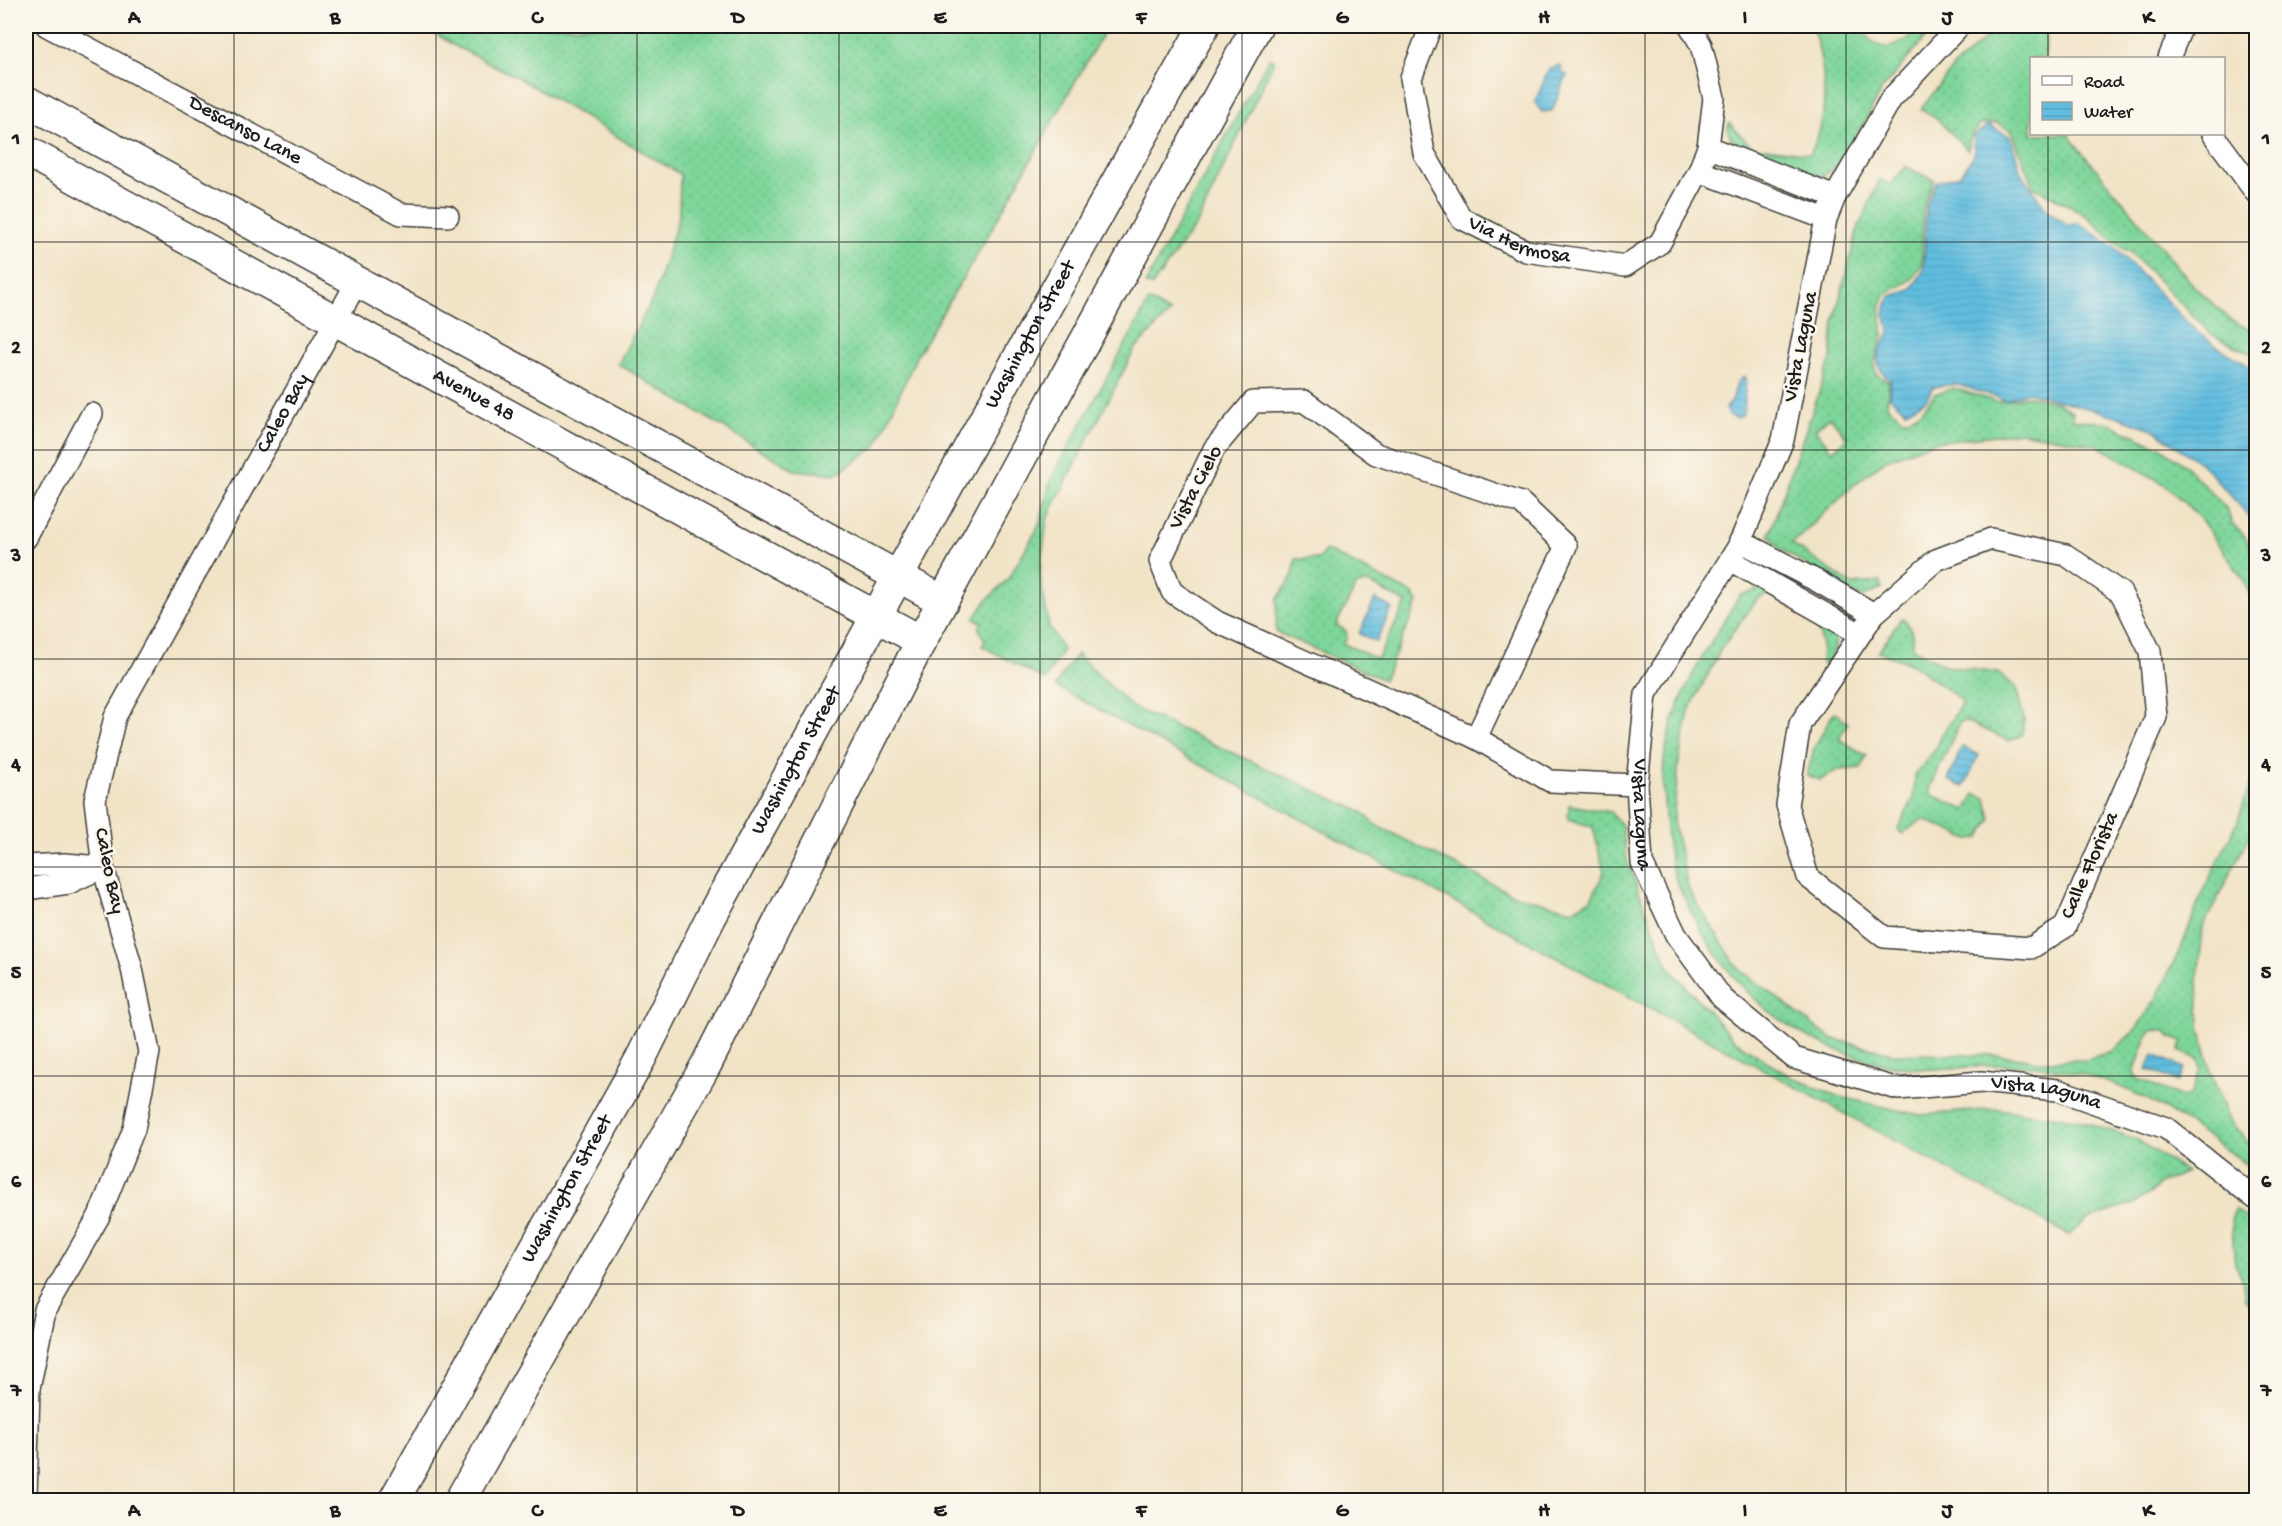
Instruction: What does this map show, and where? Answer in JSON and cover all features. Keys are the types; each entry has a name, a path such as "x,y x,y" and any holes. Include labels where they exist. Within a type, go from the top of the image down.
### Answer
{"main road":[{"name":"Washington Street","path":"394,1500 642,1058 711,917 1204,26"},
{"path":"460,1500 706,1065 921,641 1257,26"},
{"name":"Avenue 48","path":"26,101 943,601"},
{"name":"Avenue 48","path":"26,151 921,641"}],"street":[{"name":"Descanso Lane","path":"47,26 401,214 448,216"},
{"name":"Via Hermosa","path":"1431,26 1411,78 1424,153 1461,218 1526,251 1625,266 1660,243 1699,171 1708,147 1714,98 1701,45 1690,26"},
{"name":"Vista Laguna","path":"1959,26 1891,99 1835,197 1826,219 1783,440 1730,560 1646,694 1637,785 1642,863 1676,935 1722,998 1794,1058 1898,1089 1981,1082 2058,1090 2166,1128 2256,1199"},
{"path":"2169,57 2182,26"},
{"path":"2214,135 2256,193"},
{"path":"1708,147 1835,197"},
{"path":"1699,171 1826,219"},
{"name":"Caleo Bay","path":"26,1497 29,1389 45,1310 99,1216 134,1129 149,1052 132,969 104,867 95,800 115,717 357,282"},
{"name":"Vista Cielo","path":"1476,738 1566,546 1521,503 1376,454 1304,401 1253,402 1214,449 1160,561 1172,592 1217,622 1476,738 1550,781 1637,785"},
{"path":"26,538 92,414"},
{"name":"Calle Florista","path":"1991,539 2066,555 2121,593 2150,651 2156,717 2066,927 2031,948 1884,937 1808,877 1787,805 1800,724 1860,634 1875,614 1936,560 1991,539"},
{"path":"1740,541 1818,581 1875,614"},
{"path":"1730,560 1860,634"},
{"path":"26,866 65,864 104,867"},
{"path":"26,889 69,882 104,867"}],"green space":[{"path":"424,26 1107,26 981,248 917,355 876,447 836,474 794,470 618,364 654,296 679,216 680,174 519,78 453,45"},
{"path":"1812,26 1849,26 1850,28 1861,26 1872,41 1884,47 1891,47 1913,34 1914,26 1935,26 1883,88 1841,164 1821,177 1749,151 1733,140 1728,130 1729,123 1751,146 1810,154 1817,139 1824,107 1821,58"},
{"path":"2000,26 2047,26 2045,57 2030,57 2030,135 2069,135 2193,285 2231,320 2256,333 2256,356 2212,335 2130,252 2119,246 2081,213 2033,187 2012,131 1997,123 1980,124 1970,139 1968,150 1937,119 1921,109 1954,66"},
{"path":"1269,58 1274,61 1198,222 1152,286 1145,284"},
{"path":"1906,167 1934,180 1923,208 1922,265 1911,280 1886,294 1880,307 1883,337 1874,363 1876,374 1889,382 1887,406 1905,420 1921,412 1935,394 1954,388 1997,402 2029,396 2057,402 2073,412 2072,419 2108,423 2160,447 2187,467 2226,508 2232,523 2246,538 2256,563 2256,610 2243,579 2200,518 2164,484 2096,445 2021,432 1934,442 1884,461 1853,486 1792,544 1851,584 1881,582 1882,588 1862,598 1780,549 1769,535 1831,358 1834,321 1857,231 1880,179 1890,185","holes":["1830,417 1847,438 1832,451 1815,429"]},
{"path":"1149,301 1170,313 1135,349 1047,519 1040,574 1049,627 1063,650 1045,680 982,646 985,641 979,629 982,622 974,619 986,601 1008,579 1039,526 1051,479"},
{"path":"1326,550 1413,594 1418,602 1384,680 1276,632 1277,600 1293,575 1296,559 1318,559","holes":["1363,583 1371,584 1406,603 1377,659 1344,644 1346,631 1336,625 1356,586"]},
{"path":"1756,586 1826,622 1835,639 1833,654 1827,666 1821,662 1820,636 1810,619 1769,594 1758,598 1721,649 1689,711 1679,760 1673,822 1689,891 1738,968 1830,1038 1893,1054 1999,1055 2041,1061 2086,1060 2114,1050 2136,1029 2156,999 2183,943 2202,893 2238,821 2256,766 2256,823 2203,927 2198,977 2200,1027 2210,1070 2228,1118 2256,1152 2256,1172 2173,1114 2116,1085 2086,1075 2052,1068 1993,1065 1934,1069 1912,1068 1864,1059 1819,1042 1795,1029 1773,1014 1734,977 1702,932 1675,877 1666,829 1663,768 1669,732 1693,674 1736,601 1741,595 1756,591","holes":["2153,1030 2165,1031 2170,1037 2183,1042 2179,1051 2198,1059 2201,1068 2190,1095 2182,1097 2138,1079 2134,1072 2148,1034"]},
{"path":"1901,618 1911,631 1913,648 1946,666 1998,673 2016,687 2024,719 2022,735 2009,741 1966,721 1960,722 1930,789 1932,795 1966,810 1975,794 1986,798 1991,819 1980,838 1969,839 1923,819 1902,834 1898,829 1913,799 1915,775 1937,747 1941,736 1962,703 1912,664 1878,652"},
{"path":"1077,654 1132,707 1362,812 1376,825 1512,894 1572,910 1591,899 1604,872 1593,827 1568,819 1569,805 1610,812 1622,825 1627,861 1668,966 1735,1041 1791,1077 1837,1096 1920,1115 1998,1109 2075,1119 2136,1139 2186,1172 2159,1184 2151,1193 2133,1204 2086,1220 2069,1235 1055,686"},
{"path":"1834,712 1848,723 1839,739 1867,756 1861,768 1838,770 1820,780 1807,775 1814,748"},
{"path":"2235,1209 2256,1226 2256,1311 2245,1300 2242,1278 2235,1264 2231,1220"}],"water":[{"path":"1558,65 1562,67 1562,73 1567,75 1552,111 1542,112 1535,103 1549,68 1553,69"},
{"path":"1989,125 2011,137 2021,173 2045,208 2068,226 2079,223 2113,246 2196,331 2256,370 2256,524 2205,467 2155,430 2113,415 2028,392 2005,400 1955,384 1934,387 1926,400 1906,411 1889,396 1891,381 1880,368 1878,357 1890,331 1884,314 1890,296 1911,290 1924,270 1926,207 1936,182 1960,175 1974,155 1974,136"},
{"path":"1745,376 1745,409 1742,416 1735,418 1729,415 1726,408 1732,401 1737,383"},
{"path":"1375,599 1392,608 1376,642 1359,634"},
{"path":"1962,747 1979,755 1964,787 1948,780"},
{"path":"2153,1055 2184,1068 2178,1082 2147,1069"}]}
